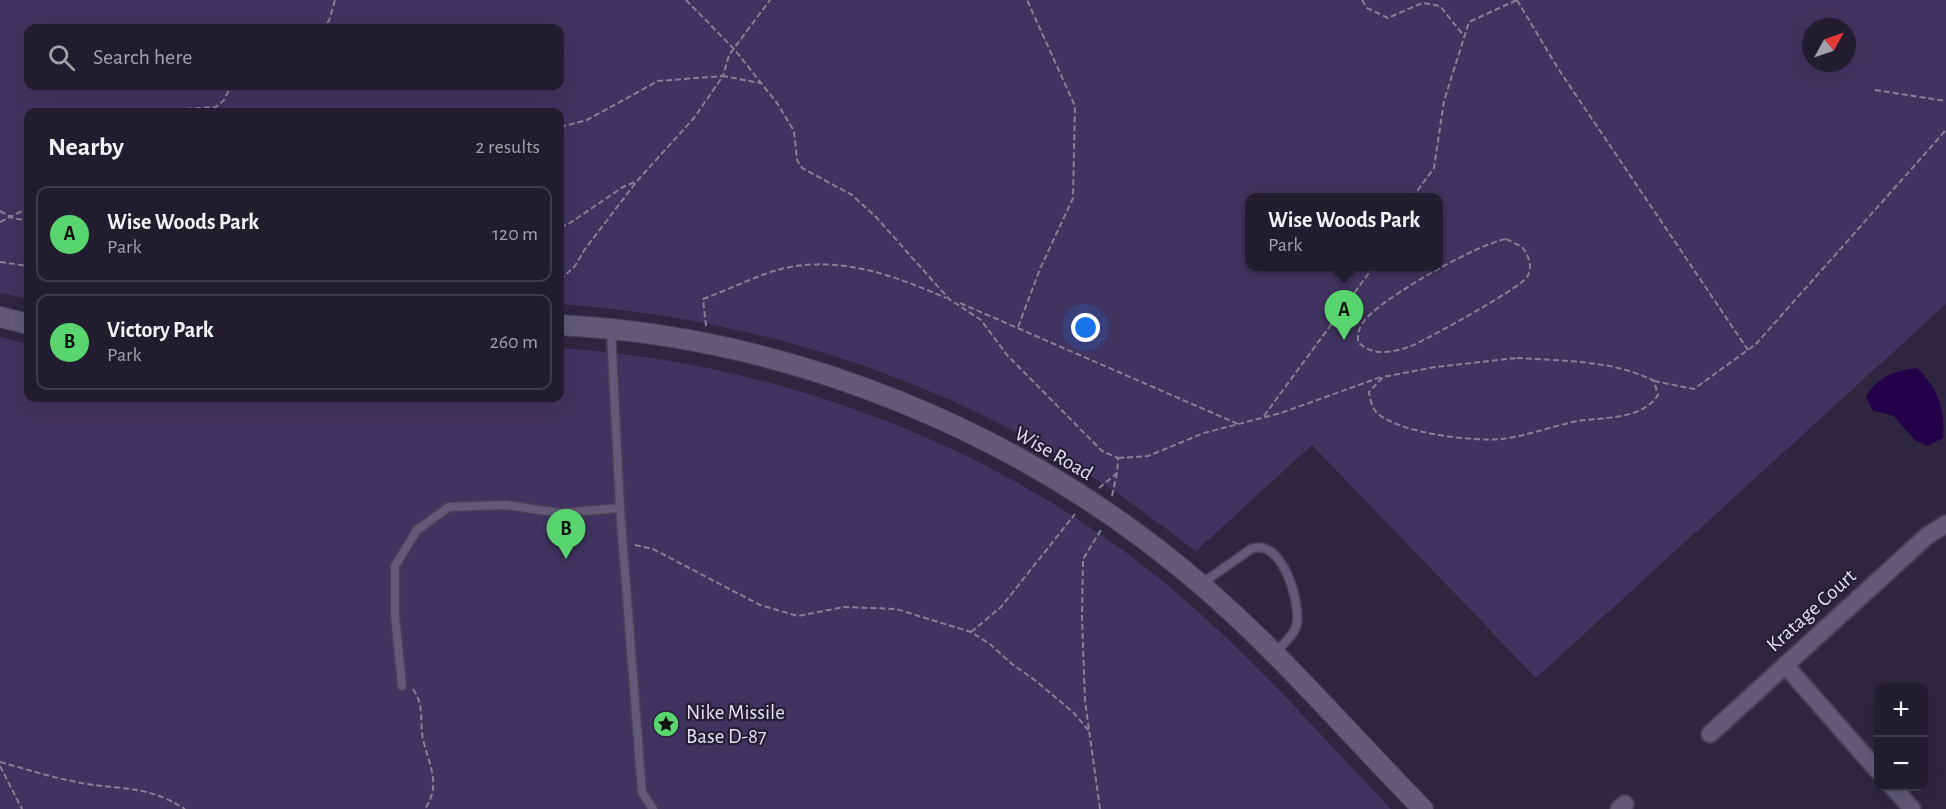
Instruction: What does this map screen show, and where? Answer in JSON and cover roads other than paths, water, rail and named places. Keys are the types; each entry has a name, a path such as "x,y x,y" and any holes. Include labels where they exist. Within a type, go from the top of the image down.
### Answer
{"street":[{"path":"0,317 24,323"},
{"name":"Wise Road","path":"564,326 611,329 705,344 809,370 910,407 1002,450 1097,507 1200,584 1274,654 1423,809"},
{"name":"Kratage Court","path":"1710,734 1927,536 1946,524"},
{"path":"1785,665 1874,766"},
{"path":"1896,791 1912,809"}],"lane":[{"path":"611,329 620,508 642,792 653,809"},
{"path":"402,686 395,615 395,566 417,530 449,507 506,505 560,513 620,508"},
{"path":"1200,584 1257,546 1269,550 1288,572 1297,621 1293,633 1274,654"}],"place":[{"name":"Wise Woods Park","path":"1344,340"},
{"name":"Victory Park","path":"566,559"},
{"name":"Nike Missile Base D-87","path":"666,724"}]}
